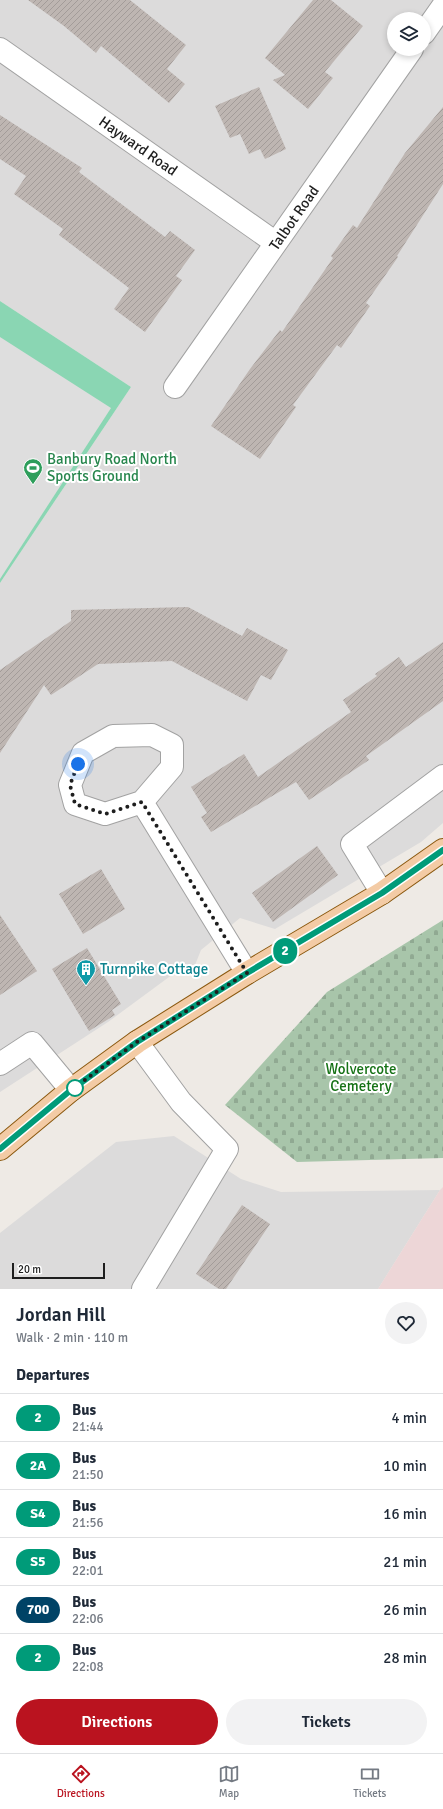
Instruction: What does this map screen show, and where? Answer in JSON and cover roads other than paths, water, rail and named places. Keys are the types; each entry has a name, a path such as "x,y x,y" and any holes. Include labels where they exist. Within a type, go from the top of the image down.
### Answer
{"main road":[{"path":"0,1149 71,1090 137,1042 247,973 382,893 443,850"}],"street":[{"path":"431,23 443,6"},
{"name":"Hayward Road","path":"0,49 276,243"},
{"name":"Talbot Road","path":"175,387 407,56"},
{"path":"113,736 152,736 172,745 172,766 142,802 105,814 75,804 70,785 83,753 113,736"},
{"path":"382,893 352,844 443,776"},
{"path":"142,802 247,973"},
{"path":"137,1042 181,1102 227,1149 143,1289"},
{"path":"0,1064 32,1043 71,1090"}],"place":[{"name":"Banbury Road North Sports Ground","path":"33,485"},
{"name":"Turnpike Cottage","path":"86,986"}],"park label":[{"name":"Wolvercote Cemetery","path":"361,1078"}]}
